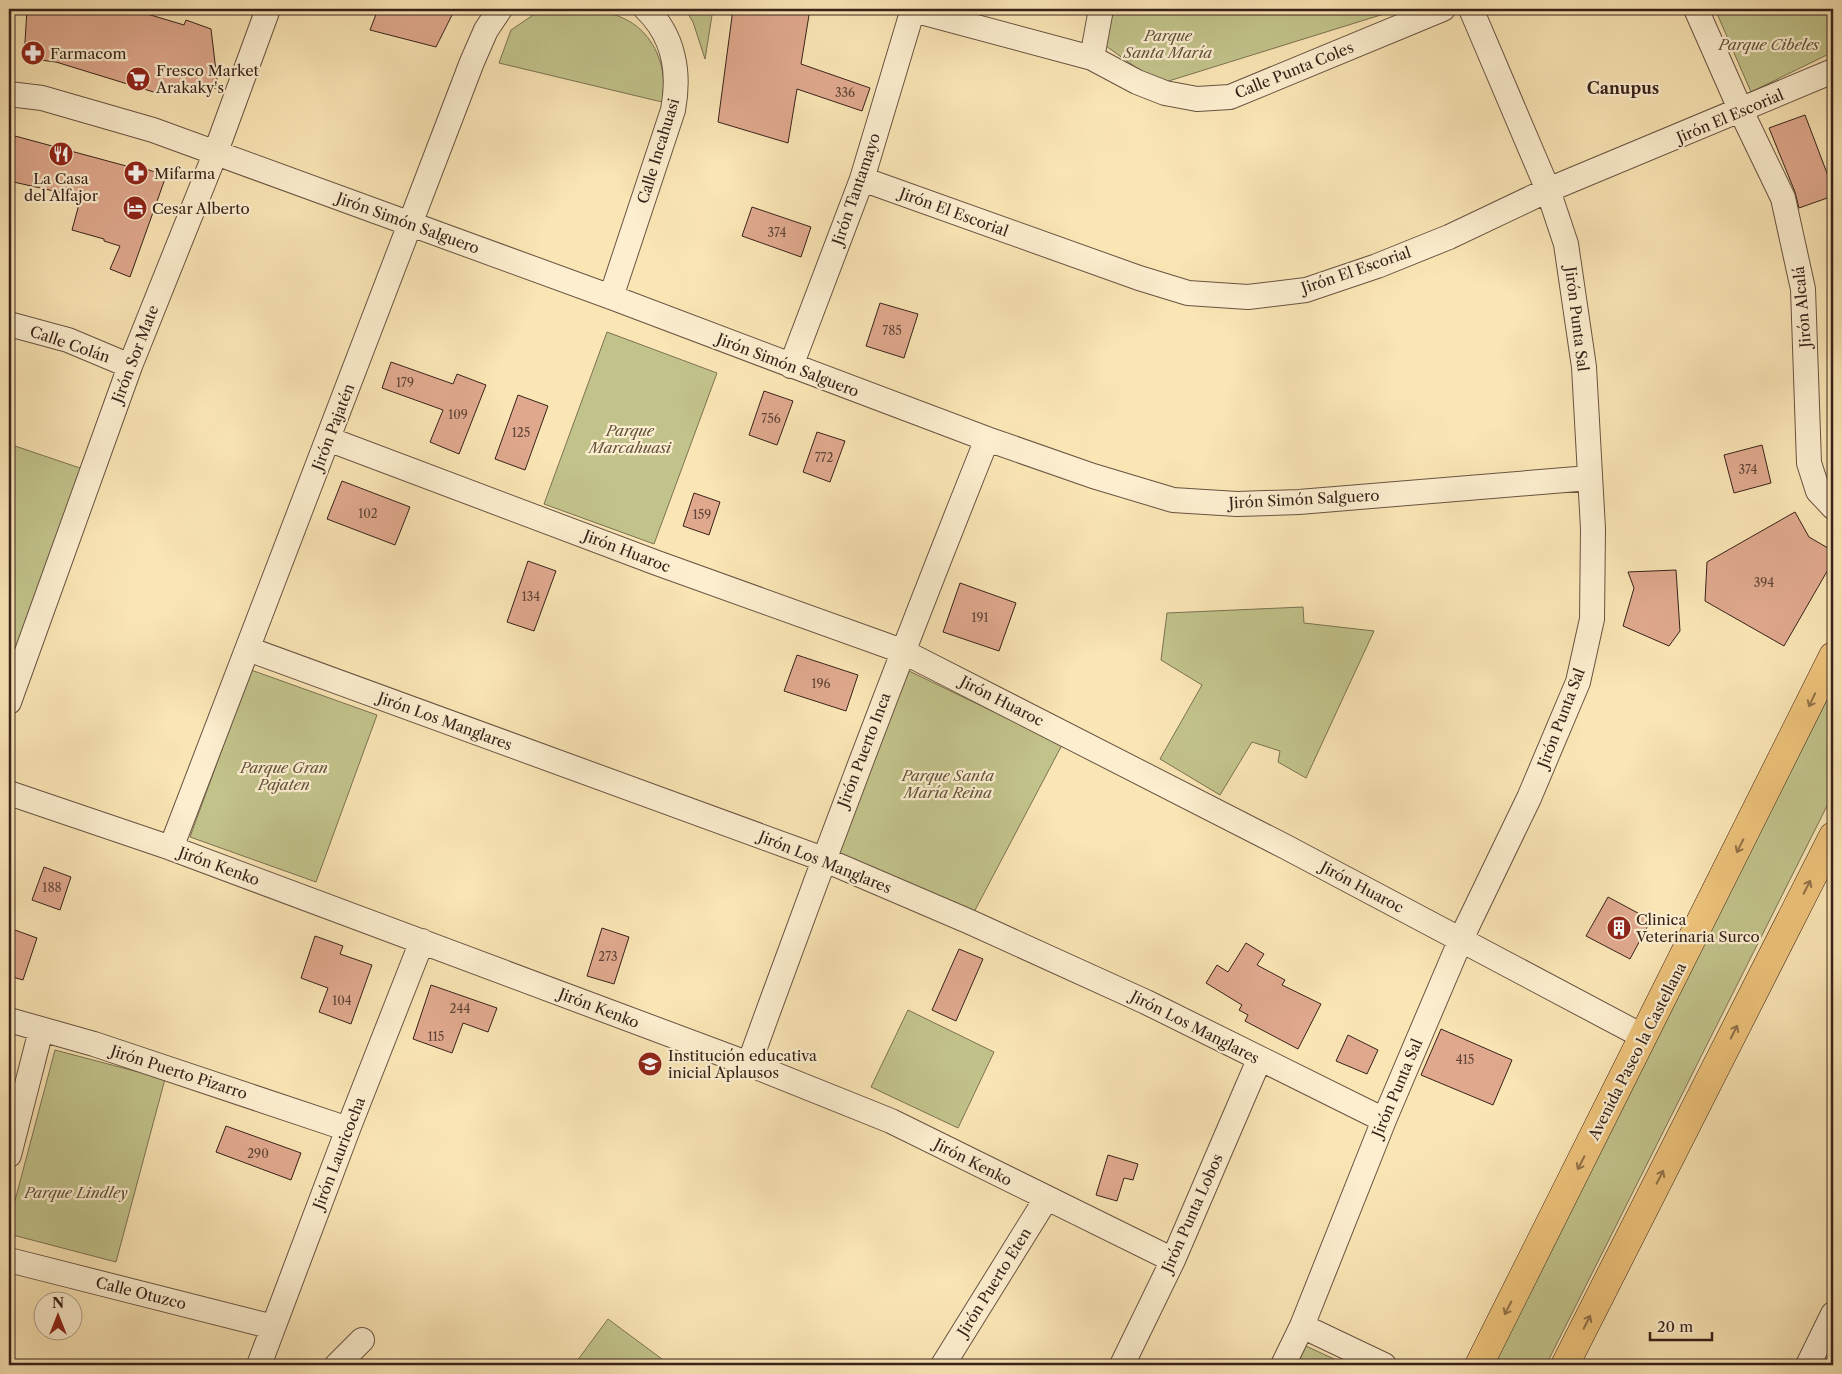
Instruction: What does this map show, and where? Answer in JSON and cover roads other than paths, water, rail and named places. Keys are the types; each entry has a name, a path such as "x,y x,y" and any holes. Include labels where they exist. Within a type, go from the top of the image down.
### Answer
{"main road":[{"name":"Avenida Paseo la Castellana","path":"1479,1365 1833,656"},
{"path":"1565,1365 1833,836"}],"street":[{"name":"Jirón Sor Mate","path":"9,702 130,366 215,154 268,9"},
{"name":"Jirón Pajatén","path":"171,848 486,30 500,9"},
{"name":"Calle Incahuasi","path":"611,297 673,110 677,88 673,52 664,31 646,9"},
{"name":"Calle Punta Coles","path":"913,9 1092,58 1136,82 1165,94 1197,99 1230,97 1443,9"},
{"name":"Jirón Tantamayo","path":"791,366 862,179 913,9"},
{"path":"1092,58 1100,9"},
{"name":"Jirón Punta Sal","path":"1283,1365 1302,1326 1384,1120 1461,939 1529,798 1578,682 1592,619 1593,529 1584,367 1566,244 1548,190 1471,9"},
{"name":"Jirón Alcalá","path":"1696,9 1741,111 1783,198 1803,289 1809,463 1818,491 1833,507"},
{"name":"Jirón El Escorial","path":"862,179 1139,278 1188,293 1248,296 1306,290 1377,266 1449,237 1548,190 1833,71"},
{"name":"Jirón Simón Salguero","path":"9,94 42,98 153,130 611,297 986,438 1093,476 1173,500 1238,504 1299,502 1589,478"},
{"name":"Calle Colán","path":"9,324 68,340 130,366"},
{"name":"Jirón Huaroc","path":"328,438 657,563 902,651 1461,939 1644,1037"},
{"name":"Jirón Puerto Inca","path":"749,1064 823,859 986,438"},
{"name":"Jirón Los Manglares","path":"248,649 823,859 970,922 1146,1002 1259,1060 1384,1120"},
{"name":"Jirón Kenko","path":"9,793 171,848 749,1064 891,1121 1173,1260"},
{"name":"Jirón Lauricocha","path":"259,1365 348,1129 422,941"},
{"name":"Jirón Puerto Pizarro","path":"9,1020 94,1044 348,1129"},
{"path":"9,1155 41,1030"},
{"name":"Jirón Punta Lobos","path":"1122,1365 1173,1260 1259,1060"},
{"name":"Jirón Puerto Eten","path":"943,1365 1046,1199"},
{"name":"Calle Otuzco","path":"9,1260 274,1326"},
{"path":"1808,1365 1833,1314"},
{"path":"1302,1326 1384,1365"},
{"path":"337,1365 362,1340"}],"place":[{"name":"Farmacom","path":"33,53"},
{"name":"Fresco Market Arakaky's","path":"138,79"},
{"name":"La Casa del Alfajor","path":"61,154"},
{"name":"Mifarma","path":"136,173"},
{"name":"Cesar Alberto","path":"135,208"},
{"name":"Clinica Veterinaria Surco","path":"1619,928"},
{"name":"Institución educativa inicial Aplausos","path":"650,1064"}],"district":[{"name":"Canupus","path":"1623,88"}],"park label":[{"name":"Parque Santa María","path":"1168,44"},
{"name":"Parque Cibeles","path":"1769,44"},
{"name":"Parque Marcahuasi","path":"630,438"},
{"name":"Parque Gran Pajaten","path":"284,776"},
{"name":"Parque Santa María Reina","path":"948,784"},
{"name":"Parque Lindley","path":"76,1192"}]}
